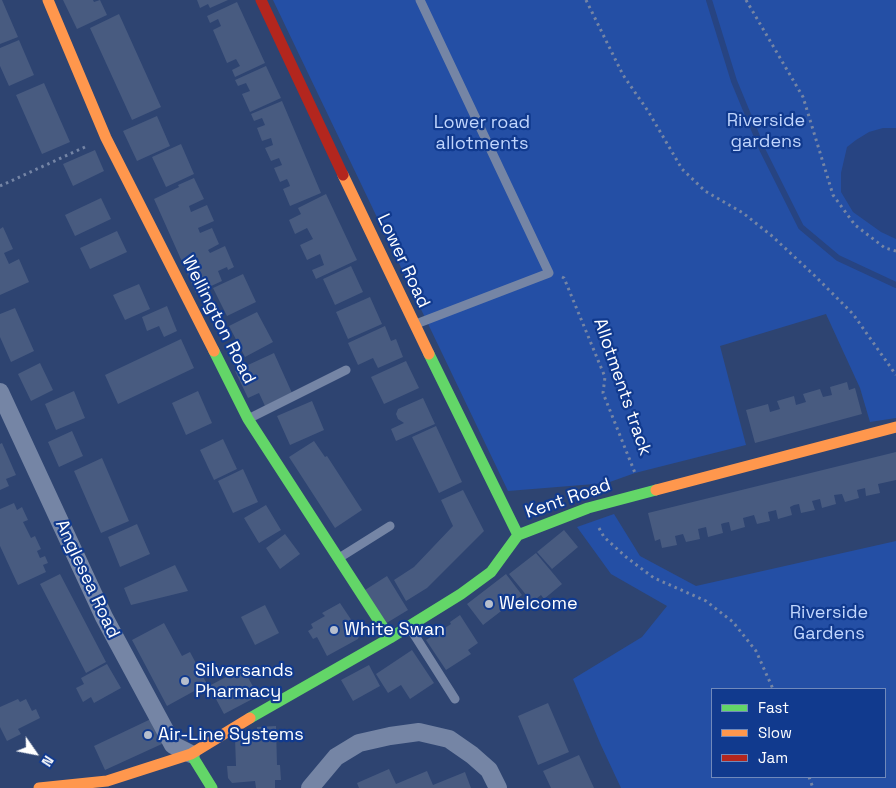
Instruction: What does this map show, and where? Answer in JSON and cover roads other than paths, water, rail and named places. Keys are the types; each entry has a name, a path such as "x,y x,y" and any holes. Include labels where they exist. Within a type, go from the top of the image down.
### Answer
{"street":[{"name":"Wellington Road","path":"48,0 106,138 248,419 390,638"},
{"name":"Lower Road","path":"261,0 414,325 518,535"},
{"name":"Anglesea Road","path":"0,392 104,617 173,745 191,754"},
{"name":"Kent Road","path":"39,788 107,781 191,754 248,718 390,638 461,594 491,572 518,535 588,508 896,427"},
{"path":"310,788 336,757 360,743 419,732 449,739 472,755 489,770 498,788"},
{"path":"191,754 212,788"}],"lane":[{"path":"414,325 549,274 420,0"},
{"path":"248,419 346,370"},
{"path":"338,558 390,526"},
{"path":"409,626 455,700"}],"waterway":[{"path":"709,0 734,81 763,151 801,227 838,258 896,285"}],"place":[{"name":"Welcome","path":"489,604"},
{"name":"White Swan","path":"334,630"},
{"name":"Silversands Pharmacy","path":"185,681"},
{"name":"Air-Line Systems","path":"148,735"}],"park label":[{"name":"Riverside gardens","path":"766,131"},
{"name":"Lower road allotments","path":"482,133"},
{"name":"Riverside Gardens","path":"829,623"}]}
